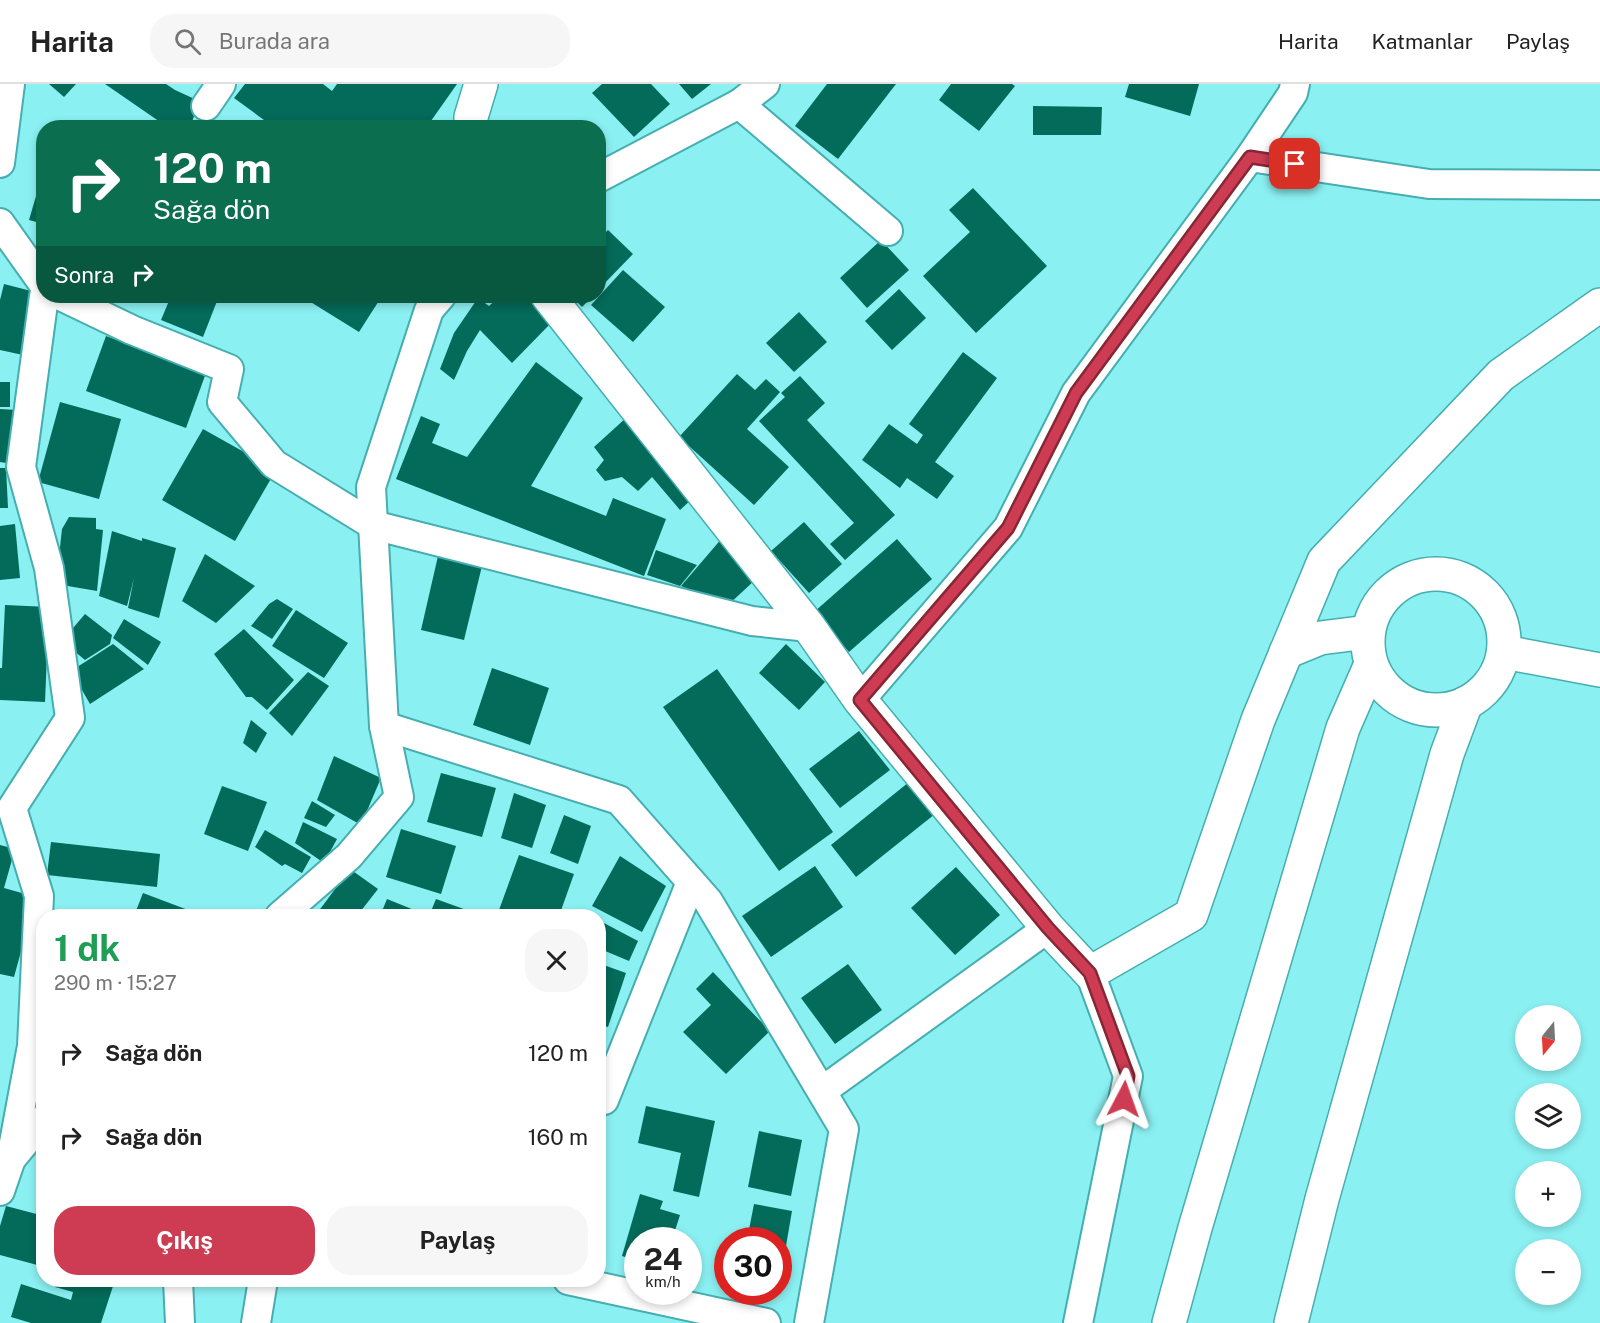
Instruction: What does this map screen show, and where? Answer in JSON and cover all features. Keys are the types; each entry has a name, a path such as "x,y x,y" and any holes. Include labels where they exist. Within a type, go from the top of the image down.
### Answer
{"street":[{"path":"0,163 10,84"},
{"path":"471,120 481,84"},
{"path":"606,174 739,104 765,84"},
{"path":"860,700 1008,528 1076,393 1250,157 1293,93 1295,84"},
{"path":"739,104 888,231"},
{"path":"1250,157 1429,184 1600,185"},
{"path":"0,222 36,274"},
{"path":"38,909 39,896 12,807 70,718 49,568 21,467 43,303"},
{"path":"76,303 132,330 229,369 222,402 274,464 373,525 752,621 809,627"},
{"path":"288,909 348,856 399,796 384,726 371,487 429,310 435,303"},
{"path":"554,303 809,627 860,700 1048,928 1090,973 1128,1076 1078,1323"},
{"path":"1090,973 1191,915 1258,720 1324,561 1501,375 1600,305"},
{"path":"1437,573 1469,582 1493,604 1501,619 1504,652 1500,668 1480,694 1466,704 1434,711 1402,702 1378,680 1367,648 1368,632 1372,616 1380,602 1391,590 1405,580 1437,573"},
{"path":"1286,652 1320,638 1368,632"},
{"path":"1504,652 1600,670"},
{"path":"1169,1323 1343,728 1371,664"},
{"path":"1291,1323 1325,1188 1446,754 1466,704"},
{"path":"384,726 619,800 708,901 844,1129 809,1323"},
{"path":"606,1091 691,882"},
{"path":"822,1091 1048,928"},
{"path":"0,1191 11,1159 32,1046 36,960"},
{"path":"11,1159 36,1129"},
{"path":"178,1287 180,1323"},
{"path":"256,1323 262,1287"},
{"path":"600,1287 766,1323"}],"building":[{"path":"49,84 76,84 64,97"},
{"path":"105,84 166,84 199,101 193,120 157,120"},
{"path":"245,84 323,84 332,91 337,84 457,84 432,120 264,120 234,98"},
{"path":"602,84 651,84 670,104 634,137 592,93"},
{"path":"679,84 711,84 692,99"},
{"path":"827,84 896,84 838,159 795,126"},
{"path":"951,84 1012,84 1015,86 979,131 939,100"},
{"path":"1129,84 1199,84 1190,116 1125,97"},
{"path":"1033,106 1102,107 1101,135 1033,135"},
{"path":"973,188 1047,266 976,333 923,276 970,232 949,210"},
{"path":"36,196 36,222 29,220"},
{"path":"608,230 633,254 606,282 606,232"},
{"path":"881,240 909,270 867,308 840,278"},
{"path":"623,270 665,307 633,342 591,305 606,303 606,289"},
{"path":"4,284 35,292 23,355 0,350 0,300"},
{"path":"899,289 926,318 892,350 865,321"},
{"path":"168,303 216,303 203,337 161,320"},
{"path":"312,303 378,303 359,332"},
{"path":"475,303 485,303 489,306 492,303 537,303 552,322 512,363 480,330 467,351 454,380 440,369 454,333"},
{"path":"799,312 827,342 794,372 766,343"},
{"path":"106,336 206,373 186,428 86,391"},
{"path":"963,352 997,378 935,462 954,476 937,499 907,478 900,488 862,460 889,424 917,444 923,435 909,424"},
{"path":"536,362 583,398 531,486 606,516 613,498 666,519 644,576 396,479 421,416 440,424 432,443 467,457"},
{"path":"737,374 755,390 766,379 780,392 747,429 789,467 754,505 679,437"},
{"path":"800,376 825,403 807,420 895,515 845,560 830,544 854,523 759,421 785,397 781,393"},
{"path":"0,382 10,382 10,407 0,407"},
{"path":"60,402 121,419 99,499 38,482"},
{"path":"0,409 17,410 12,464 0,462"},
{"path":"627,417 693,498 680,510 652,477 638,491 622,477 605,481 596,470 604,460 594,447"},
{"path":"203,429 276,470 235,541 162,500"},
{"path":"0,468 6,468 8,508 0,508"},
{"path":"69,517 96,518 96,529 103,530 97,591 56,584 62,529"},
{"path":"804,522 842,564 809,593 771,551"},
{"path":"15,524 20,578 0,580 0,526"},
{"path":"112,531 142,541 142,538 176,548 159,618 128,608 134,578 127,606 99,596"},
{"path":"723,537 755,580 727,606 681,586"},
{"path":"897,539 932,579 849,652 814,612"},
{"path":"656,550 697,565 680,586 647,575"},
{"path":"205,554 255,586 216,623 182,601"},
{"path":"438,556 482,566 464,640 421,630"},
{"path":"277,599 293,609 272,639 251,626 269,604"},
{"path":"5,605 49,607 45,702 0,700"},
{"path":"296,610 348,643 324,678 272,646"},
{"path":"85,614 112,635 110,644 85,660 62,641"},
{"path":"124,619 161,642 148,665 113,638"},
{"path":"244,629 294,680 267,710 252,697 246,697 214,654"},
{"path":"113,644 144,669 90,704 71,671"},
{"path":"786,644 825,682 799,710 759,673"},
{"path":"492,668 549,688 530,745 473,725"},
{"path":"717,669 833,832 779,871 663,707"},
{"path":"308,672 329,686 292,736 269,713"},
{"path":"251,720 267,733 256,753 243,743"},
{"path":"859,731 890,770 840,808 809,769"},
{"path":"334,756 381,778 361,825 317,800"},
{"path":"441,773 496,788 482,837 427,822"},
{"path":"909,782 935,814 856,877 831,845"},
{"path":"222,786 267,802 248,851 204,834"},
{"path":"514,793 546,805 532,848 501,838"},
{"path":"312,801 335,815 326,827 304,818"},
{"path":"564,815 591,826 578,864 550,853"},
{"path":"303,822 337,839 324,863 295,843"},
{"path":"401,829 456,846 441,894 386,877"},
{"path":"265,830 311,857 302,873 285,864 282,866 255,847"},
{"path":"51,842 160,854 157,887 47,875"},
{"path":"0,845 15,849 4,888 36,897 14,977 0,974"},
{"path":"519,855 574,874 562,909 499,909"},
{"path":"620,856 666,886 642,932 606,913 606,909 592,906"},
{"path":"815,866 843,907 771,957 742,916"},
{"path":"956,867 1000,915 955,955 911,908"},
{"path":"350,869 378,889 362,909 320,909"},
{"path":"143,893 185,909 137,909"},
{"path":"387,899 412,909 383,909"},
{"path":"436,899 464,909 432,909"},
{"path":"606,924 638,941 629,961 606,951"},
{"path":"848,964 882,1010 835,1044 801,998"},
{"path":"606,966 626,973 608,1027 606,1026"},
{"path":"713,972 770,1031 726,1074 683,1032 711,1005 696,989"},
{"path":"646,1106 715,1121 699,1197 673,1191 681,1153 638,1143"},
{"path":"759,1131 802,1140 791,1196 748,1187"},
{"path":"640,1194 663,1201 660,1209 680,1215 676,1227 630,1227"},
{"path":"754,1204 792,1211 789,1227 750,1227"},
{"path":"6,1206 36,1214 36,1265 0,1255 0,1226"},
{"path":"21,1284 71,1300 73,1292 55,1287 113,1287 101,1323 31,1323 11,1317"}],"route":[{"path":"1124,1099 1128,1076 1090,973 1048,928 860,700 1008,528 1076,393 1250,157 1295,164"}]}
